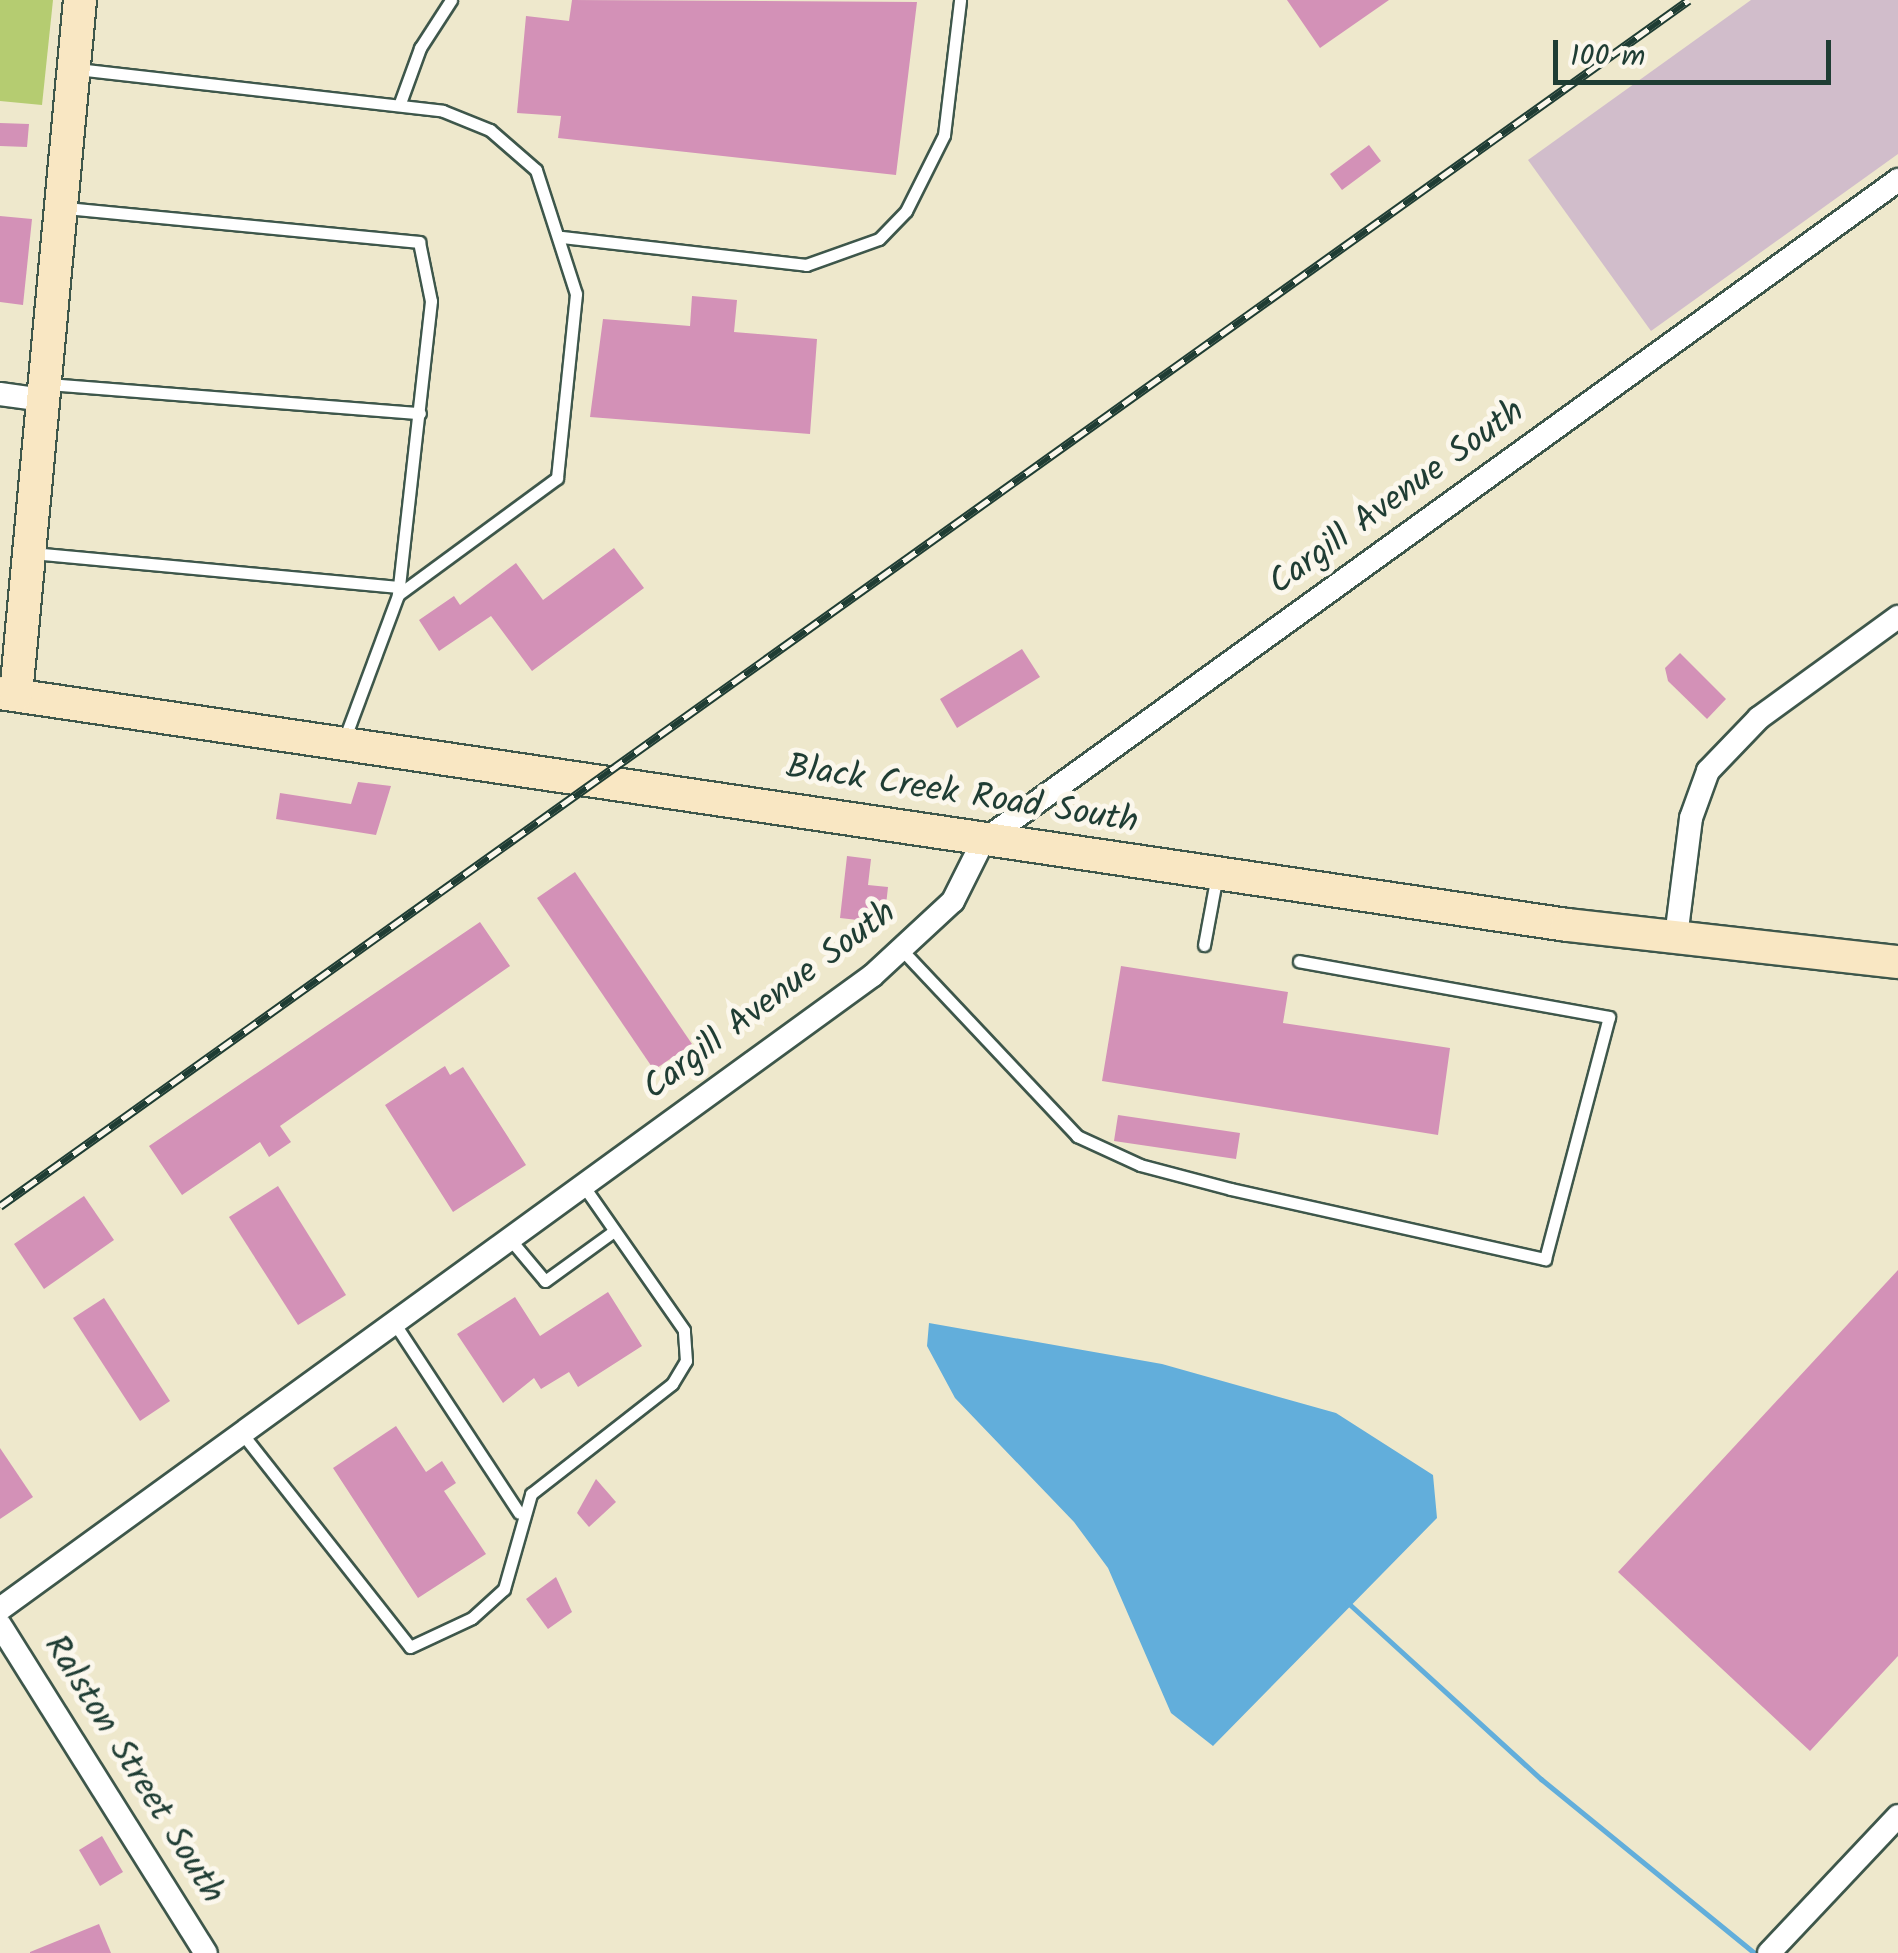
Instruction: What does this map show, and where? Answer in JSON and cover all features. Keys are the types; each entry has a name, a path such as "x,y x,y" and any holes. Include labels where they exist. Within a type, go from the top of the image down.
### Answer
{"street":[{"path":"8,694 28,553 80,0"},
{"name":"Cargill Avenue South","path":"0,1608 514,1244 901,949 953,901 983,841 1898,180"},
{"path":"0,394 43,392"},
{"path":"1676,938 1690,818 1708,771 1758,718 1898,617"},
{"name":"Black Creek Road South","path":"8,694 983,841 1676,938 1898,962"},
{"name":"Ralston Street South","path":"0,1625 206,1953"},
{"path":"1769,1953 1898,1816"}],"lane":[{"path":"400,104 420,48 451,0"},
{"path":"562,237 806,265 878,238 906,212 944,135 960,0"},
{"path":"28,553 398,591 557,478 577,324 562,237 536,170 490,130 400,104 73,68"},
{"path":"63,208 419,242 431,302 398,591 343,744"},
{"path":"43,392 420,413"},
{"path":"1204,945 1217,874"},
{"path":"901,949 1077,1136 1140,1165 1231,1189 1545,1259 1609,1017 1299,961"},
{"path":"244,1436 410,1647 472,1618 504,1588 519,1513 531,1494 672,1384 686,1361 684,1330 585,1188"},
{"path":"514,1244 546,1282 614,1231"},
{"path":"397,1326 519,1513"}],"shaded area":[{"path":"1751,0 1898,0 1898,154 1651,331 1528,160"}],"green space":[{"path":"0,0 53,0 42,105 0,101"}],"water":[{"path":"929,1323 1162,1364 1336,1413 1433,1475 1437,1518 1213,1746 1171,1713 1108,1568 1074,1522 955,1398 927,1346"}],"building":[{"path":"572,0 917,2 896,175 558,138 561,116 517,113 526,16 569,21"},
{"path":"1287,0 1389,0 1320,48"},
{"path":"0,123 29,124 27,147 0,146"},
{"path":"1369,145 1381,161 1342,190 1330,174"},
{"path":"0,216 32,219 23,305 0,302"},
{"path":"692,296 737,300 734,332 817,339 810,434 590,417 603,319 690,326"},
{"path":"614,548 644,588 532,671 491,616 439,651 419,620 454,596 460,605 516,563 543,600"},
{"path":"1022,649 1040,677 957,728 940,699"},
{"path":"1680,653 1726,699 1707,719 1668,681 1665,668"},
{"path":"358,782 391,786 376,835 276,819 280,793 351,804"},
{"path":"847,856 871,859 868,885 888,887 884,923 840,918"},
{"path":"575,872 692,1044 654,1070 537,898"},
{"path":"480,922 510,966 280,1126 291,1142 269,1157 260,1142 182,1195 149,1146"},
{"path":"1121,966 1288,992 1283,1023 1450,1048 1438,1135 1102,1081"},
{"path":"445,1066 450,1075 463,1067 526,1165 453,1212 385,1105"},
{"path":"1118,1115 1240,1133 1236,1159 1114,1141"},
{"path":"278,1186 346,1295 298,1325 229,1217"},
{"path":"84,1196 114,1240 44,1289 14,1244"},
{"path":"1898,1270 1898,1656 1810,1751 1618,1572"},
{"path":"608,1292 642,1346 578,1387 569,1372 541,1389 534,1378 503,1403 457,1334 515,1297 540,1336"},
{"path":"104,1298 170,1401 140,1421 73,1318"},
{"path":"396,1426 426,1472 442,1461 456,1483 444,1491 486,1554 418,1598 333,1468"},
{"path":"0,1448 33,1497 0,1519"},
{"path":"596,1479 616,1502 589,1527 577,1513"},
{"path":"556,1577 572,1612 548,1629 526,1599"},
{"path":"102,1836 123,1872 100,1886 79,1850"},
{"path":"99,1924 111,1953 30,1953 30,1952"}],"waterway":[{"path":"1347,1602 1541,1779 1754,1953"}],"railway":[{"path":"0,1206 1689,0"}]}
